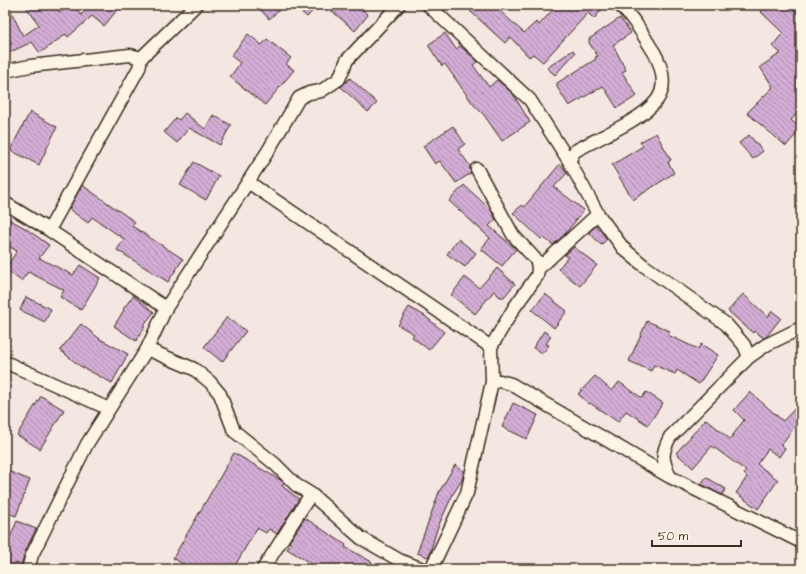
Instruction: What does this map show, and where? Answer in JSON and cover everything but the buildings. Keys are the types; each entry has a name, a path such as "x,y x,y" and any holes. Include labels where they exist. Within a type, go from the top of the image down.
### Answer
{"street":[{"path":"49,230 139,68 141,58 196,5"},
{"path":"28,569 32,554 87,444 147,349 166,308 248,182 299,98 309,92 321,91 339,79 347,60 399,5"},
{"path":"428,5 530,100 569,161 598,214 623,248 643,265 726,324 744,345 749,357"},
{"path":"569,161 575,151 642,114 658,99 663,80 658,58 642,33 619,5"},
{"path":"5,71 30,66 130,55 141,58"},
{"path":"432,569 467,493 492,382 491,346 514,308 537,276 538,269 537,261 513,235 477,169"},
{"path":"248,182 491,346"},
{"path":"5,203 49,230 166,308"},
{"path":"538,269 598,214"},
{"path":"670,477 663,460 664,449 670,437 749,357 766,345 801,328"},
{"path":"147,349 194,369 210,382 220,394 234,431 275,464 296,486 311,494 361,538 399,560 424,569"},
{"path":"5,362 109,409"},
{"path":"492,382 500,381 510,384 670,477 801,542"},
{"path":"263,569 311,494"}]}
